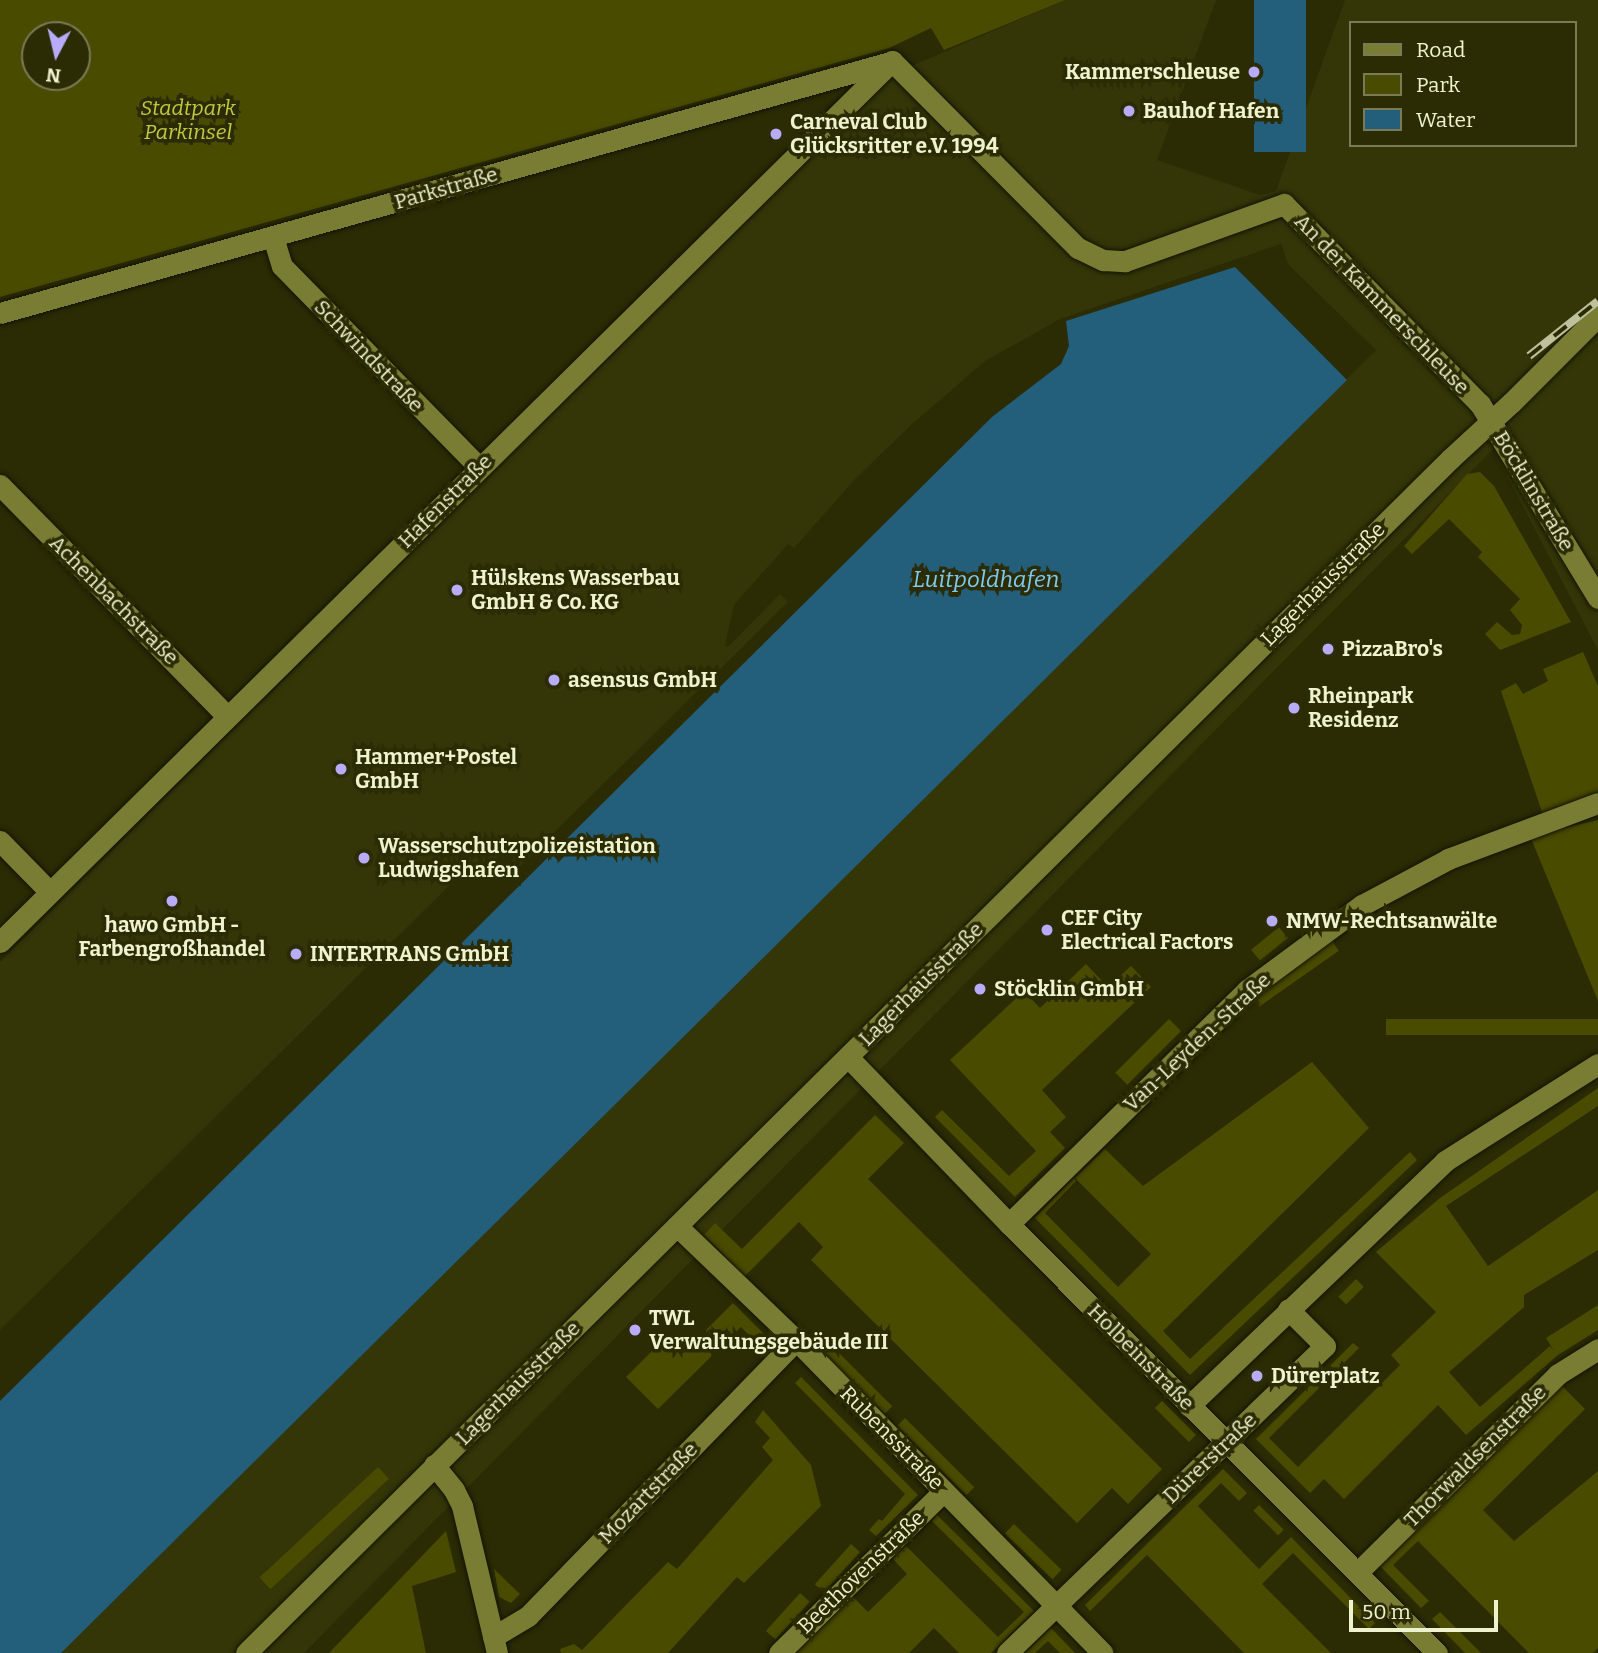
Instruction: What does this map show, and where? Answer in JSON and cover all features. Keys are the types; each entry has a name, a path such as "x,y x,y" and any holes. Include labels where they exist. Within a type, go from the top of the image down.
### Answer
{"street":[{"name":"Parkstraße","path":"0,313 892,61"},
{"name":"An der Kammerschleuse","path":"892,61 1078,248 1103,260 1125,261 1284,204 1472,395 1492,421"},
{"name":"Hafenstraße","path":"0,942 892,61"},
{"name":"Schwindstraße","path":"273,237 282,266 479,467"},
{"name":"Lagerhausstraße","path":"246,1653 1422,486 1598,316"},
{"name":"Böcklinstraße","path":"1492,421 1598,598"},
{"name":"Achenbachstraße","path":"0,485 228,716"},
{"name":"Van-Leyden-Straße","path":"1009,1224 1247,990 1362,905 1448,859 1598,803"},
{"path":"0,841 50,892"},
{"name":"Holbeinstraße","path":"848,1057 1009,1224 1437,1653"},
{"path":"1189,1406 1445,1161 1598,1064"},
{"name":"Rubensstraße","path":"677,1226 796,1340 1103,1653"},
{"name":"Dürerstraße","path":"1007,1653 1325,1346 1288,1309"},
{"name":"Mozartstraße","path":"495,1645 528,1616 796,1340"},
{"name":"Thorwaldsenstraße","path":"1358,1572 1558,1374 1598,1349"},
{"path":"434,1465 454,1490 462,1506 495,1645"},
{"name":"Beethovenstraße","path":"779,1653 944,1491"}],"shaded area":[{"path":"1065,0 1216,0 1157,160 1260,195 1276,191 1345,0 1598,0 1598,650 1493,449 304,1653 61,1653 1376,350 1288,264 1281,244 1060,319 985,361 910,426 856,478 794,548 788,544 734,605 725,645 728,647 780,594 788,602 519,867 508,856 469,866 0,1330 0,962 893,74"}],"green space":[{"name":"Stadtpark Parkinsel","path":"0,0 1065,0 944,50 931,28 889,48 0,297"},
{"path":"1480,472 1494,486 1571,622 1500,650 1485,634 1497,622 1512,635 1520,634 1522,625 1510,610 1520,599 1478,557 1482,552 1449,519 1412,554 1404,546 1467,474"},
{"path":"1583,652 1598,686 1598,792 1543,815 1501,691 1516,683 1523,694 1548,681 1543,669"},
{"path":"1598,820 1598,1001 1530,836"},
{"path":"1279,927 1288,938 1260,961 1251,950"},
{"path":"1332,941 1339,951 1259,1006 1253,997"},
{"path":"1086,964 1108,987 1131,966 1151,987 1042,1090 1066,1117 1050,1132 1065,1148 1015,1197 935,1117 942,1110 1009,1176 1036,1151 950,1060 1024,991 1040,1008"},
{"path":"1169,1019 1181,1031 1127,1085 1115,1073"},
{"path":"1386,1019 1598,1019 1598,1035 1386,1035"},
{"path":"1312,1062 1369,1128 1163,1331 1190,1359 1410,1152 1417,1160 1190,1375 1035,1218 1074,1178 1076,1181 1045,1213 1118,1287 1151,1254 1075,1178 1105,1149 1143,1186"},
{"path":"1598,1088 1598,1106 1446,1206 1488,1266 1598,1190 1598,1250 1524,1295 1524,1307 1449,1372 1480,1407 1550,1346 1554,1351 1546,1338 1598,1305 1598,1330 1558,1355 1466,1435 1438,1405 1344,1499 1324,1479 1310,1493 1256,1439 1353,1343 1359,1348 1269,1438 1298,1467 1400,1365 1391,1355 1436,1312 1376,1252 1440,1198"},
{"path":"875,1115 904,1143 868,1179 1162,1469 1128,1504 1112,1488 1077,1523 811,1260 823,1247 799,1222 745,1276 704,1235 715,1223 742,1249"},
{"path":"1356,1279 1364,1287 1346,1304 1338,1297"},
{"path":"733,1303 773,1343 765,1351 741,1327 658,1409 626,1377 664,1339 681,1355"},
{"path":"818,1332 892,1406 884,1414 810,1340"},
{"path":"801,1377 918,1495 876,1536 869,1530 879,1519 882,1521 905,1494 795,1383"},
{"path":"1561,1385 1585,1409 1483,1510 1514,1541 1598,1471 1598,1648 1593,1653 1529,1653 1418,1541 1393,1565 1429,1601 1421,1608 1379,1565"},
{"path":"1162,1401 1196,1435 1189,1442 1155,1408"},
{"path":"763,1410 811,1465 821,1506 744,1583 737,1577 668,1653 561,1653 560,1649 574,1644 582,1650 668,1562 677,1569 773,1460 762,1447 770,1438 755,1422"},
{"path":"905,1418 974,1487 967,1495 897,1426"},
{"path":"378,1467 389,1479 270,1589 260,1577"},
{"path":"1223,1469 1247,1493 1239,1501 1221,1483 1198,1506 1259,1569 1291,1537 1375,1623 1369,1629 1293,1553 1262,1584 1331,1653 1244,1653 1147,1555 1090,1611 1085,1605"},
{"path":"1259,1505 1284,1530 1278,1535 1253,1511"},
{"path":"937,1515 1034,1611 991,1653 959,1653 934,1628 909,1653 790,1653 849,1593 868,1612 907,1574 893,1559 906,1546 998,1637 1024,1612 932,1521"},
{"path":"1014,1524 1061,1570 1052,1579 1005,1533"},
{"path":"446,1531 456,1572 412,1586 426,1653 329,1653"},
{"path":"851,1544 860,1552 824,1592 815,1584"},
{"path":"494,1569 520,1594 511,1603 499,1597"},
{"path":"800,1593 810,1602 776,1640 766,1631"},
{"path":"1440,1612 1481,1653 1465,1653 1432,1619"},
{"path":"1051,1628 1075,1653 1060,1653 1048,1641 1035,1653 1025,1653"}],"water":[{"path":"1254,0 1306,0 1306,152 1254,152"},
{"name":"Luitpoldhafen","path":"1235,267 1347,380 61,1653 0,1653 0,1401 992,417 1061,364 1069,346 1066,321"}],"railway":[{"path":"1529,356 1598,301"}],"place":[{"name":"Kammerschleuse","path":"1254,72"},
{"name":"Bauhof Hafen","path":"1129,111"},
{"name":"Carneval Club Glücksritter e.V. 1994","path":"776,134"},
{"name":"Hülskens Wasserbau GmbH & Co. KG","path":"457,590"},
{"name":"PizzaBro's","path":"1328,649"},
{"name":"asensus GmbH","path":"554,680"},
{"name":"Rheinpark Residenz","path":"1294,708"},
{"name":"Hammer+Postel GmbH","path":"341,769"},
{"name":"Wasserschutzpolizeistation Ludwigshafen","path":"364,858"},
{"name":"hawo GmbH - Farbengroßhandel","path":"172,901"},
{"name":"NMW-Rechtsanwälte","path":"1272,921"},
{"name":"CEF City Electrical Factors","path":"1047,930"},
{"name":"INTERTRANS GmbH","path":"296,954"},
{"name":"Stöcklin GmbH","path":"980,989"},
{"name":"TWL Verwaltungsgebäude III","path":"635,1330"},
{"name":"Dürerplatz","path":"1257,1376"}]}
